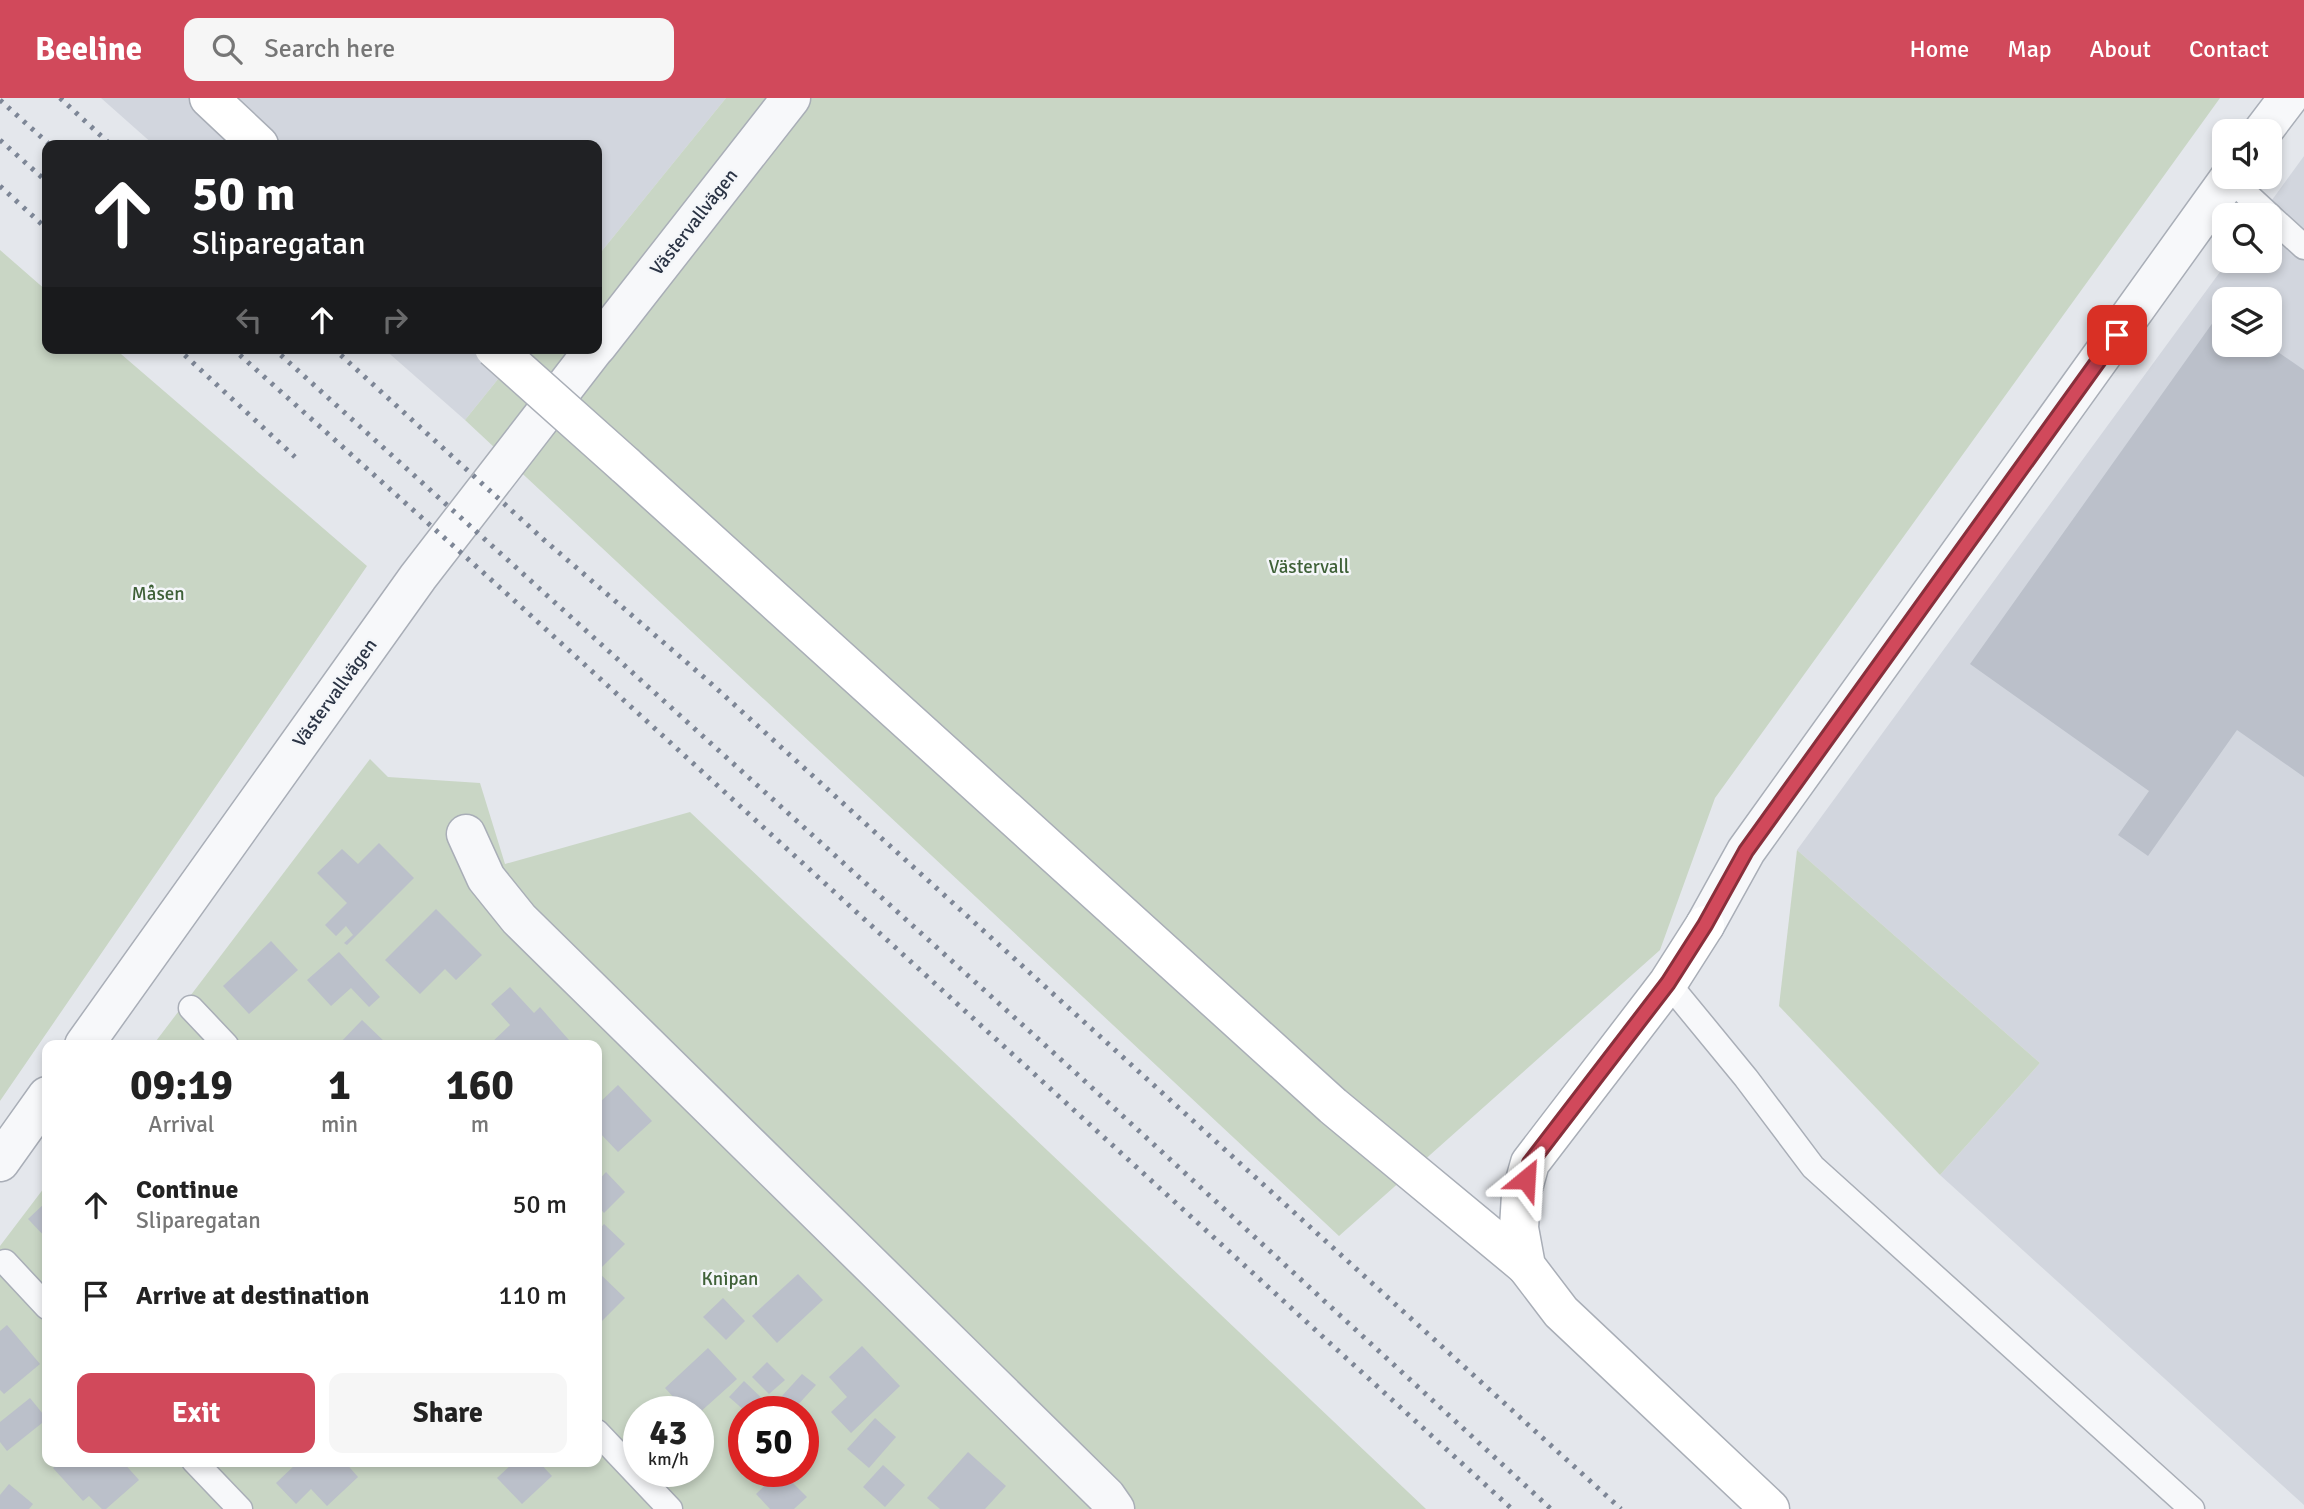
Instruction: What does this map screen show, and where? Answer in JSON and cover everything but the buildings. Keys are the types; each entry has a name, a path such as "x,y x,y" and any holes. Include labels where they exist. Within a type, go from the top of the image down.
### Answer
{"main road":[{"path":"209,98 254,140"},
{"path":"501,354 1333,1106 1526,1266 1561,1312 1770,1509"},
{"path":"1526,1266 1519,1228 1521,1195 1530,1163 1668,983 1705,925"}],"street":[{"name":"Västervallvägen","path":"602,339 791,98"},
{"path":"2272,119 2288,98"},
{"path":"1705,925 1746,851 2221,189"},
{"name":"Västervallvägen","path":"88,1040 418,577 591,354"},
{"path":"466,834 486,878 519,919 1106,1496 1115,1509"},
{"path":"0,1162 42,1103"}],"lane":[{"path":"2241,189 2257,203"},
{"path":"2282,226 2304,247"},
{"path":"1668,983 1746,1078 1813,1167 2192,1509"},
{"path":"191,1008 221,1040"},
{"path":"5,1262 42,1302"},
{"path":"602,1437 670,1509"},
{"path":"200,1467 240,1509"}],"shaded area":[{"path":"101,98 726,98 602,251 602,140 148,140"},
{"path":"2304,156 2304,1505 1940,1175 2040,1063 1797,850 2219,273 2282,273 2282,203 2270,203"},
{"path":"390,354 518,354 465,420"}],"green space":[{"name":"Västervall","path":"726,98 2220,98 1715,798 1660,950 1339,1236 465,420 518,354 602,354 602,251"},
{"name":"Måsen","path":"0,250 42,287 42,354 121,354 367,566 0,1101"},
{"name":"Knipan","path":"370,759 388,777 480,783 505,864 690,812 1426,1509 0,1509 0,1246 42,1191 42,1467 602,1467 602,1040 157,1040"},
{"path":"1797,850 2040,1063 1940,1175 1779,1006"}],"railway":[{"path":"60,98 106,140"},
{"path":"0,100 44,140"},
{"path":"0,140 42,178"},
{"path":"0,186 42,224"},
{"path":"183,354 295,457"},
{"path":"239,354 506,593 1512,1509"},
{"path":"280,354 1077,1074 1551,1509"},
{"path":"340,354 543,539 706,679 1621,1509"}],"route":[{"path":"1526,1179 1530,1163 1668,983 1705,925 1746,851 2117,335"}]}
